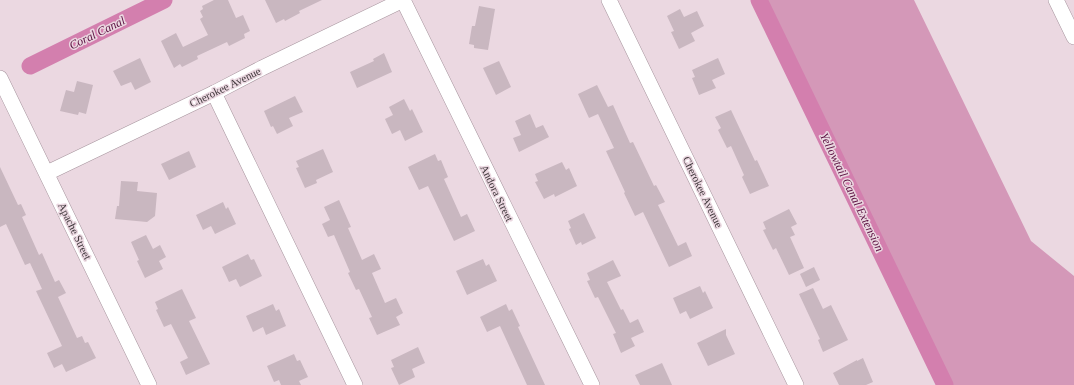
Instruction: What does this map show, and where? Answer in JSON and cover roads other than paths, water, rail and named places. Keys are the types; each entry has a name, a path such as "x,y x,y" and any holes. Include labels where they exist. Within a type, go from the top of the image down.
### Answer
{"street":[{"name":"Cherokee Avenue","path":"46,173 214,93 262,68 403,0"},
{"name":"Andora Street","path":"403,0 592,385"},
{"name":"Cherokee Avenue","path":"609,0 796,385"},
{"path":"1056,0 1074,37"},
{"name":"Apache Street","path":"0,78 149,385"},
{"path":"214,93 355,385"}],"waterway":[{"name":"Coral Canal","path":"30,66 164,0"},
{"name":"Yellowtail Canal Extension","path":"759,0 945,385"}]}
